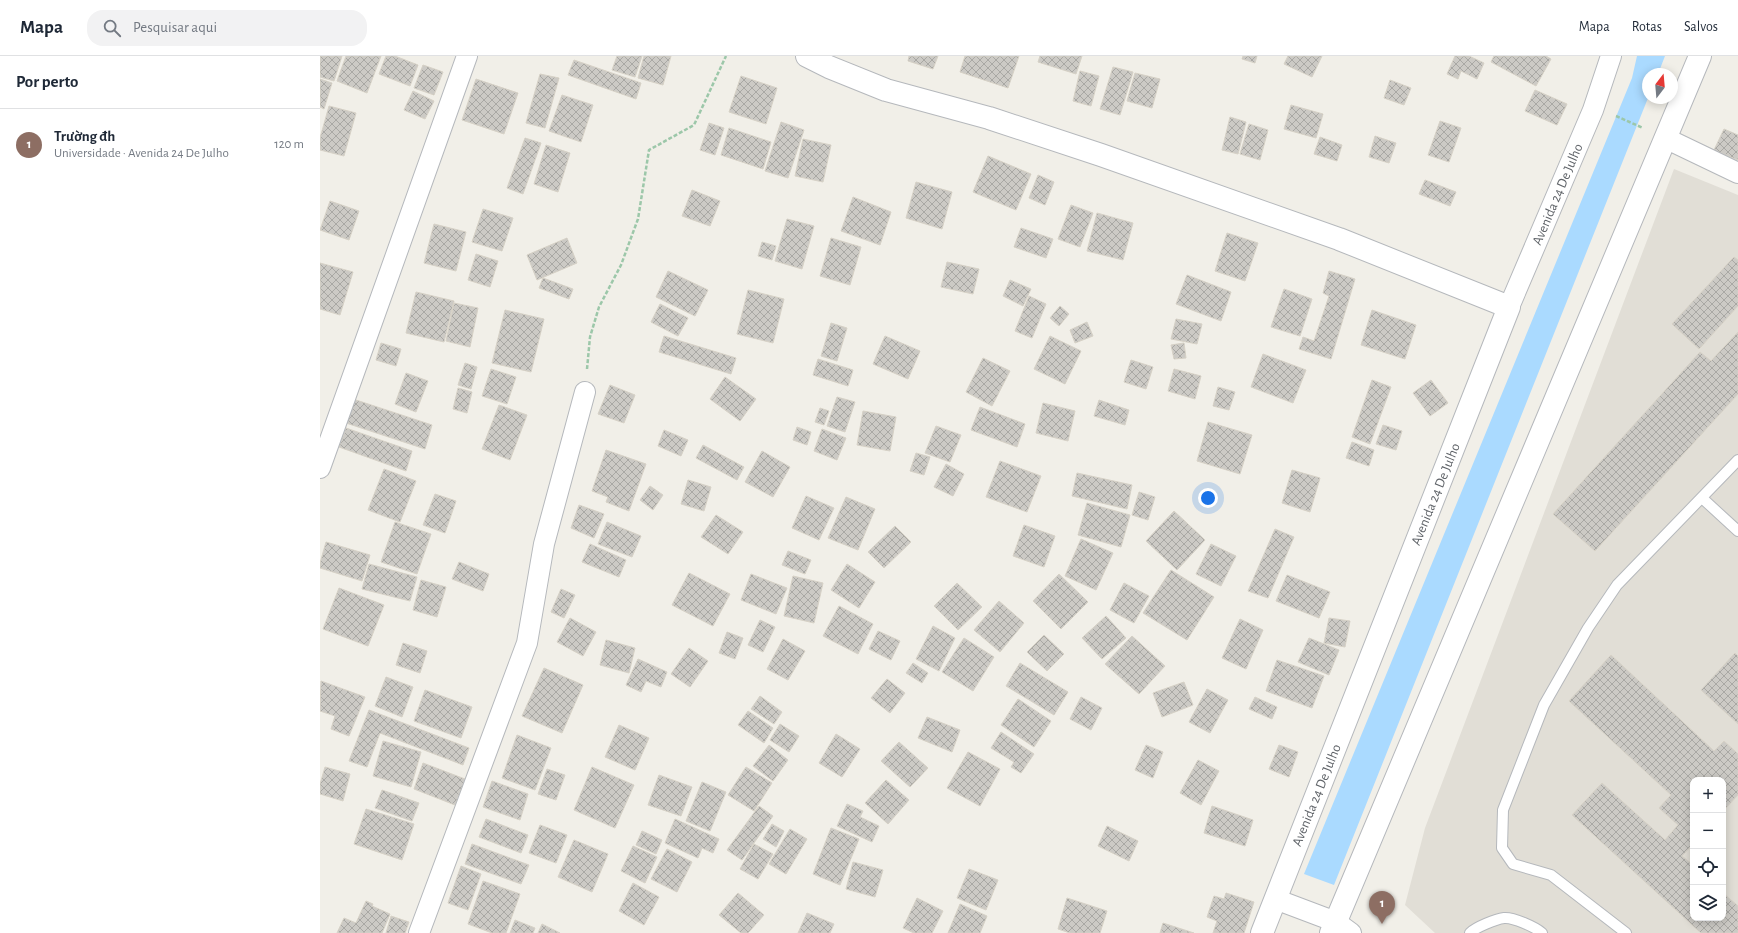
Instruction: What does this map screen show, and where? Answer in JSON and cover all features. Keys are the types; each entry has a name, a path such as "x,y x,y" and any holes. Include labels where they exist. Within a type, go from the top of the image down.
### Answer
{"street":[{"path":"320,468 467,56"},
{"path":"807,56 886,90 989,118 1339,238 1509,307"},
{"name":"Avenida 24 De Julho","path":"1262,933 1509,307 1593,110 1611,56"},
{"path":"1275,900 1339,929 1700,56"},
{"path":"1665,138 1738,173"},
{"path":"419,933 527,643 544,544 585,392"}],"lane":[{"path":"1626,933 1551,875 1513,864 1502,848 1503,810 1544,705 1588,628 1617,584 1738,460"},
{"path":"1702,498 1738,531"},
{"path":"1470,933 1475,928 1506,918 1534,927 1542,933"}],"path":[{"path":"585,392 590,338 599,307 621,265 638,219 649,150 694,125 726,56"},
{"path":"1610,114 1642,127"}],"shaded area":[{"path":"1674,169 1738,195 1738,933 1435,933 1405,905 1425,828"}],"water":[{"path":"1637,56 1665,56 1660,68 1642,68 1642,104 1646,104 1334,885 1304,874 1632,78"}],"building":[{"path":"320,56 342,56 334,81 320,77"},
{"path":"346,56 381,56 367,93 337,81"},
{"path":"386,56 395,56 418,65 410,86 379,74"},
{"path":"617,56 642,56 635,77 612,70"},
{"path":"644,56 671,56 663,85 638,78"},
{"path":"909,56 938,56 933,69 908,61"},
{"path":"965,56 1019,56 1008,88 960,72"},
{"path":"1040,56 1082,56 1076,74 1038,62"},
{"path":"1243,56 1257,56 1255,63 1242,59"},
{"path":"1288,56 1322,56 1312,77 1284,64"},
{"path":"1455,56 1469,56 1484,63 1477,79 1461,71 1458,79 1447,74"},
{"path":"1494,56 1546,56 1551,59 1536,86 1491,62"},
{"path":"574,60 641,83 636,99 568,75"},
{"path":"423,65 443,72 434,95 414,88"},
{"path":"1113,67 1133,72 1120,115 1100,109"},
{"path":"1080,71 1099,76 1091,106 1073,101"},
{"path":"1135,73 1160,79 1152,108 1127,101"},
{"path":"540,74 559,78 545,128 526,123"},
{"path":"741,76 777,88 766,124 729,112"},
{"path":"320,79 332,83 324,109 320,107"},
{"path":"476,79 518,93 504,134 462,120"},
{"path":"1390,80 1411,88 1404,105 1384,98"},
{"path":"1535,90 1567,104 1557,125 1525,111"},
{"path":"413,91 434,101 425,119 404,110"},
{"path":"562,95 593,105 581,142 549,131"},
{"path":"1291,105 1323,114 1316,138 1284,129"},
{"path":"329,106 356,113 344,156 320,150 320,138"},
{"path":"1230,117 1246,122 1238,154 1222,150"},
{"path":"1440,121 1461,128 1449,162 1428,155"},
{"path":"781,122 804,130 788,178 765,171"},
{"path":"709,123 724,128 715,155 700,150"},
{"path":"1249,124 1268,130 1260,160 1240,154"},
{"path":"729,128 771,142 763,169 721,155"},
{"path":"1724,129 1738,135 1738,160 1714,150"},
{"path":"1375,136 1396,143 1389,163 1369,157"},
{"path":"1320,137 1342,145 1337,161 1314,154"},
{"path":"525,138 541,143 523,194 507,188"},
{"path":"803,139 831,145 823,182 795,176"},
{"path":"546,145 570,153 558,192 534,184"},
{"path":"988,156 1031,174 1016,210 973,192"},
{"path":"1038,175 1054,182 1045,205 1029,198"},
{"path":"1425,180 1456,192 1450,206 1419,194"},
{"path":"916,182 952,192 942,229 906,218"},
{"path":"692,190 720,201 710,226 682,216"},
{"path":"853,197 891,212 880,245 841,231"},
{"path":"330,201 359,211 349,240 320,230"},
{"path":"1071,205 1093,213 1080,247 1058,239"},
{"path":"483,209 513,218 502,251 472,242"},
{"path":"1097,213 1133,223 1123,260 1087,251"},
{"path":"787,219 814,226 802,269 775,261"},
{"path":"434,224 466,232 456,271 424,263"},
{"path":"1021,228 1053,239 1046,258 1014,247"},
{"path":"1227,233 1258,243 1245,281 1215,271"},
{"path":"567,238 577,263 537,280 527,255"},
{"path":"831,238 861,247 850,285 820,276"},
{"path":"762,242 776,246 772,260 758,256"},
{"path":"476,254 498,261 490,287 468,280"},
{"path":"1734,257 1738,260 1738,306 1699,349 1672,324"},
{"path":"947,262 979,269 973,294 941,287"},
{"path":"320,263 353,272 340,315 320,309"},
{"path":"668,271 708,290 695,316 656,297"},
{"path":"1329,271 1355,279 1331,359 1299,349 1303,337 1314,341 1329,296 1323,293"},
{"path":"1187,275 1231,292 1221,321 1176,304"},
{"path":"543,278 573,289 569,299 539,288"},
{"path":"1010,280 1031,289 1023,306 1003,296"},
{"path":"1284,289 1312,299 1300,336 1271,327"},
{"path":"748,290 784,299 773,343 737,334"},
{"path":"416,292 454,301 444,342 406,333"},
{"path":"1029,296 1046,304 1032,338 1015,331"},
{"path":"454,303 478,308 470,347 446,341"},
{"path":"660,304 688,318 678,336 651,322"},
{"path":"1060,306 1069,314 1059,326 1050,318"},
{"path":"505,310 544,319 531,372 492,363"},
{"path":"1372,310 1416,325 1405,359 1361,345"},
{"path":"1176,319 1202,324 1197,344 1171,339"},
{"path":"1087,322 1093,336 1075,343 1070,330"},
{"path":"831,323 847,328 837,361 821,356"},
{"path":"1738,332 1738,394 1595,551 1553,514 1700,352 1711,361"},
{"path":"664,336 736,358 731,374 659,352"},
{"path":"885,336 920,351 908,379 873,364"},
{"path":"1050,336 1081,351 1065,384 1034,369"},
{"path":"381,343 401,349 396,366 376,360"},
{"path":"1184,343 1186,358 1174,359 1171,345"},
{"path":"1263,354 1306,370 1293,403 1251,387"},
{"path":"983,358 1010,371 992,406 966,392"},
{"path":"818,359 853,370 848,386 813,375"},
{"path":"1131,360 1153,367 1146,389 1124,382"},
{"path":"465,363 477,367 471,389 458,385"},
{"path":"491,369 516,377 507,404 482,396"},
{"path":"1174,369 1201,376 1195,399 1168,391"},
{"path":"406,373 428,381 416,412 395,404"},
{"path":"725,377 756,399 740,421 710,399"},
{"path":"1372,380 1391,387 1370,444 1352,437"},
{"path":"1431,380 1448,403 1430,416 1413,393"},
{"path":"610,385 635,395 624,423 598,414"},
{"path":"1218,387 1235,392 1229,410 1213,406"},
{"path":"458,388 472,392 467,413 453,409"},
{"path":"837,397 855,402 845,432 827,426"},
{"path":"350,398 432,425 425,449 343,422"},
{"path":"1099,400 1129,410 1125,425 1094,416"},
{"path":"1043,403 1075,411 1068,441 1036,433"},
{"path":"499,405 527,415 510,460 482,449"},
{"path":"980,407 1025,424 1017,447 971,430"},
{"path":"820,408 829,411 824,425 815,422"},
{"path":"863,411 896,417 890,451 857,445"},
{"path":"1208,422 1252,435 1240,474 1197,461"},
{"path":"1383,425 1402,431 1396,450 1376,444"},
{"path":"936,426 961,435 950,462 925,453"},
{"path":"797,427 811,432 807,445 793,440"},
{"path":"346,428 412,451 406,471 339,447"},
{"path":"822,429 846,438 837,460 814,451"},
{"path":"664,430 688,440 681,456 658,446"},
{"path":"1352,442 1374,450 1369,466 1346,458"},
{"path":"703,445 744,467 737,480 696,458"},
{"path":"606,450 646,464 629,511 606,502 608,497 592,491"},
{"path":"762,451 790,467 773,497 745,482"},
{"path":"916,453 930,457 924,475 910,471"},
{"path":"1000,461 1041,476 1027,512 986,497"},
{"path":"946,464 964,474 953,496 934,487"},
{"path":"384,469 416,481 400,522 368,510"},
{"path":"1292,470 1320,478 1310,512 1282,503"},
{"path":"1077,473 1132,485 1127,509 1072,496"},
{"path":"688,480 711,487 704,511 681,504"},
{"path":"650,486 663,495 653,510 640,500"},
{"path":"1139,492 1155,497 1148,520 1132,515"},
{"path":"435,494 456,501 445,533 423,525"},
{"path":"806,496 834,508 819,540 792,528"},
{"path":"846,497 875,509 858,550 828,538"},
{"path":"1087,503 1130,515 1121,547 1078,535"},
{"path":"579,505 604,514 594,538 571,528"},
{"path":"1174,511 1205,540 1177,570 1146,541"},
{"path":"716,515 743,532 728,554 701,537"},
{"path":"395,522 431,534 417,574 381,562"},
{"path":"607,522 641,536 632,557 598,544"},
{"path":"1024,525 1055,536 1044,567 1013,556"},
{"path":"895,526 911,542 884,568 868,552"},
{"path":"1275,529 1294,537 1268,598 1248,591"},
{"path":"1081,539 1113,553 1096,590 1065,576"},
{"path":"326,542 370,555 362,581 320,568"},
{"path":"590,544 626,560 619,577 582,562"},
{"path":"1211,544 1236,556 1221,586 1196,574"},
{"path":"788,551 811,560 805,574 782,565"},
{"path":"459,562 489,574 483,591 452,579"},
{"path":"369,564 417,577 410,601 362,589"},
{"path":"847,564 875,582 859,608 831,590"},
{"path":"1171,570 1214,597 1187,640 1143,613"},
{"path":"689,573 730,594 713,626 672,605"},
{"path":"751,574 787,588 776,614 741,600"},
{"path":"1059,574 1088,602 1061,629 1033,601"},
{"path":"1287,575 1330,592 1319,618 1276,601"},
{"path":"793,576 823,583 814,623 784,616"},
{"path":"421,580 446,587 437,617 413,610"},
{"path":"957,583 982,607 958,630 934,606"},
{"path":"1124,583 1149,596 1134,623 1110,610"},
{"path":"339,588 384,605 368,646 323,629"},
{"path":"561,589 575,595 564,618 551,612"},
{"path":"999,601 1024,623 1000,652 974,630"},
{"path":"839,606 873,624 858,654 823,636"},
{"path":"1106,616 1126,638 1102,659 1082,638"},
{"path":"570,618 596,632 583,656 557,642"},
{"path":"1329,618 1350,621 1345,647 1324,643"},
{"path":"1240,619 1263,630 1246,669 1222,658"},
{"path":"760,620 775,627 763,652 748,645"},
{"path":"933,626 955,638 939,671 916,659"},
{"path":"878,631 900,641 891,660 869,649"},
{"path":"727,632 743,638 735,659 719,653"},
{"path":"1044,635 1064,654 1047,671 1027,652"},
{"path":"1132,636 1165,666 1139,694 1105,664"},
{"path":"964,638 994,657 973,691 942,672"},
{"path":"1309,638 1339,650 1329,675 1298,662"},
{"path":"783,639 805,651 788,680 767,669"},
{"path":"606,640 635,648 629,673 600,665"},
{"path":"403,643 427,651 420,673 396,665"},
{"path":"689,648 708,661 690,687 671,674"},
{"path":"1735,653 1738,656 1738,724 1701,690"},
{"path":"1611,655 1714,751 1724,741 1738,754 1738,795 1726,808 1726,777 1690,777 1690,847 1682,856 1690,863 1690,921 1726,921 1726,896 1738,906 1738,933 1701,933 1572,815 1602,783 1665,840 1678,825 1659,808 1671,795 1569,701"},
{"path":"638,659 667,672 661,687 646,681 641,692 626,685"},
{"path":"1277,660 1324,676 1312,708 1266,691"},
{"path":"913,663 928,673 922,683 906,673"},
{"path":"1020,663 1068,692 1054,715 1006,686"},
{"path":"544,668 583,685 562,733 522,716"},
{"path":"386,677 413,687 402,717 375,706"},
{"path":"887,679 905,693 890,713 871,698"},
{"path":"321,681 365,697 349,736 331,729 335,716 320,711"},
{"path":"1184,682 1193,705 1162,717 1153,693"},
{"path":"1207,689 1228,700 1210,733 1189,722"},
{"path":"425,690 472,707 461,738 414,721"},
{"path":"760,696 782,712 774,724 751,709"},
{"path":"1081,697 1102,708 1091,730 1070,719"},
{"path":"1255,697 1277,707 1272,719 1249,709"},
{"path":"1018,699 1051,721 1034,747 1001,725"},
{"path":"369,710 469,748 463,765 380,733 367,767 349,761"},
{"path":"748,711 773,728 764,743 738,725"},
{"path":"927,717 960,730 952,752 918,738"},
{"path":"780,724 799,736 789,752 770,740"},
{"path":"619,725 649,738 635,770 605,757"},
{"path":"1001,732 1034,754 1021,773 1011,767 1014,762 991,748"},
{"path":"836,734 860,749 842,777 819,763"},
{"path":"517,735 551,748 535,790 502,778"},
{"path":"383,741 421,752 411,787 373,776"},
{"path":"899,742 928,768 910,787 881,761"},
{"path":"769,745 788,760 773,781 753,766"},
{"path":"1146,745 1163,752 1153,778 1135,770"},
{"path":"1279,745 1298,752 1289,777 1269,769"},
{"path":"968,752 1000,769 980,806 947,788"},
{"path":"1198,760 1219,771 1201,805 1180,793"},
{"path":"423,763 465,779 455,805 414,789"},
{"path":"325,767 350,774 343,801 320,794 320,784"},
{"path":"592,767 634,785 615,828 574,810"},
{"path":"746,767 772,783 754,811 728,795"},
{"path":"547,769 565,775 556,800 538,794"},
{"path":"659,775 692,787 681,816 648,805"},
{"path":"886,780 909,800 888,824 865,803"},
{"path":"492,781 528,794 520,820 483,807"},
{"path":"702,782 726,792 710,831 686,821"},
{"path":"382,790 419,803 412,821 375,808"},
{"path":"847,804 863,811 860,817 879,826 872,842 837,826"},
{"path":"759,806 773,816 742,860 727,850"},
{"path":"1212,806 1253,820 1245,846 1204,833"},
{"path":"366,809 414,824 402,860 354,844"},
{"path":"486,819 528,835 521,853 479,837"},
{"path":"675,819 719,839 713,853 702,848 698,858 665,843"},
{"path":"772,824 784,831 776,847 763,839"},
{"path":"540,825 567,835 556,863 529,853"},
{"path":"1107,826 1138,841 1129,861 1098,846"},
{"path":"831,828 859,839 840,885 813,874"},
{"path":"790,829 807,839 786,874 769,864"},
{"path":"642,831 662,840 656,854 636,845"},
{"path":"574,840 608,854 592,892 558,877"},
{"path":"472,844 529,865 521,884 465,864"},
{"path":"754,844 773,854 758,879 740,869"},
{"path":"633,846 657,857 645,883 621,871"},
{"path":"667,849 692,862 677,892 651,879"},
{"path":"853,862 883,870 875,897 846,889"},
{"path":"461,866 481,874 468,910 448,903"},
{"path":"969,869 998,880 986,910 957,898"},
{"path":"483,881 520,894 506,933 492,933 468,924"},
{"path":"633,883 659,897 644,925 619,911"},
{"path":"738,893 764,915 748,933 741,933 719,915"},
{"path":"1226,893 1254,902 1244,933 1213,933 1217,921 1207,917 1214,896 1224,899"},
{"path":"917,898 943,911 932,933 914,933 903,928"},
{"path":"1067,898 1107,911 1100,933 1070,933 1058,929"},
{"path":"366,901 373,904 372,906 390,914 382,933 337,933 344,918 356,923"},
{"path":"960,904 987,916 980,933 948,933"},
{"path":"807,913 834,924 830,933 798,933"},
{"path":"391,916 409,922 405,933 386,933"},
{"path":"515,920 535,928 533,933 510,933"},
{"path":"1163,923 1194,933 1160,933"},
{"path":"542,924 560,933 538,933"}],"place":[{"name":"Trường đh","path":"1382,924"}]}
